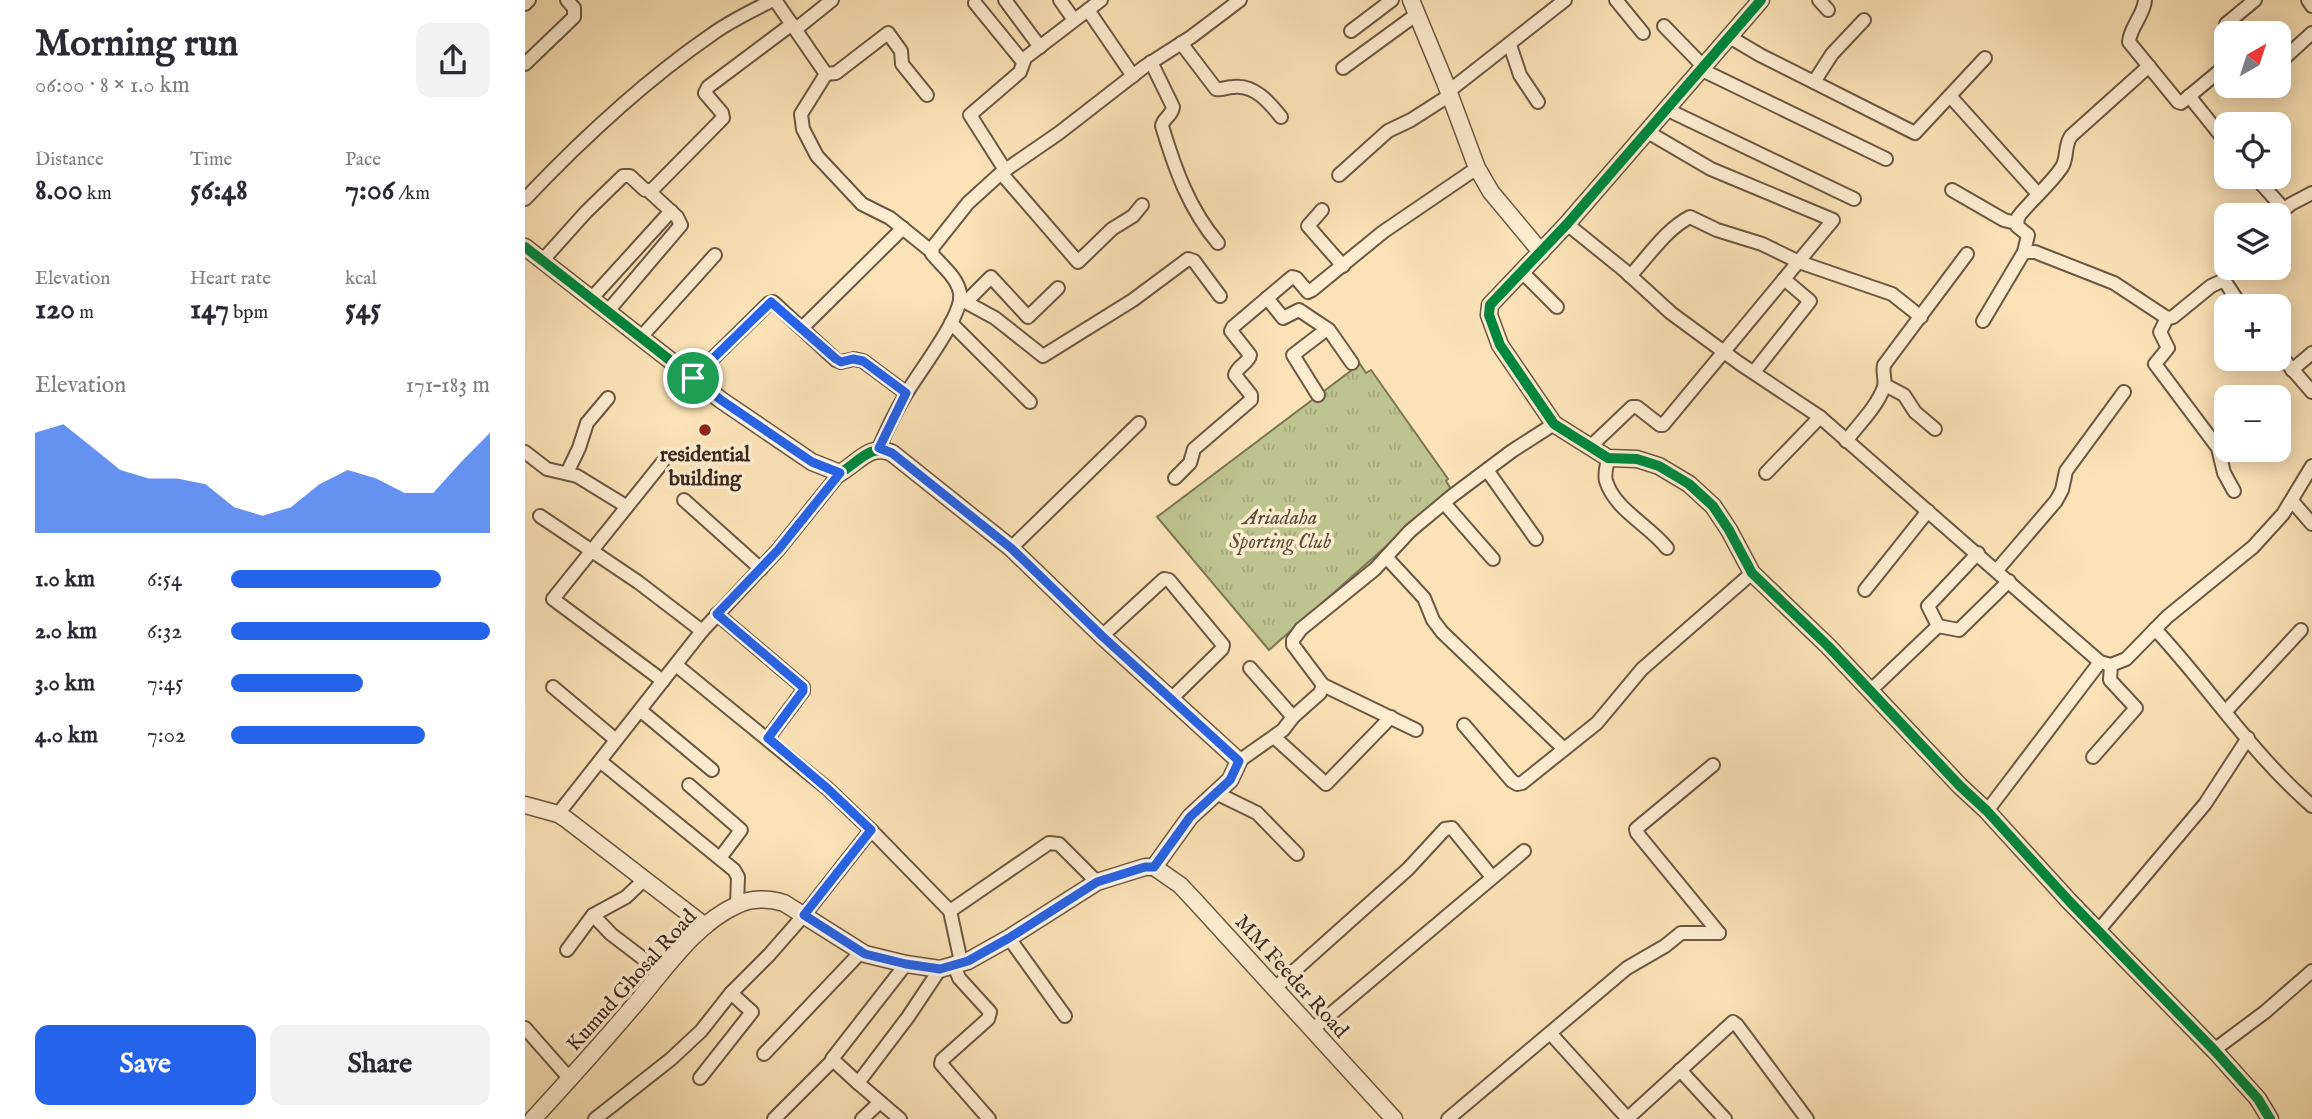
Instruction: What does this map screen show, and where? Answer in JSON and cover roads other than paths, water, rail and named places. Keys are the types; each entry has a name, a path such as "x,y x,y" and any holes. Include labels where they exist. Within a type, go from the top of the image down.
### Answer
{"street":[{"path":"525,4 529,0"},
{"path":"525,64 574,17 574,8 566,0"},
{"path":"525,199 560,162 641,88 713,33 774,0 827,75"},
{"path":"650,192 721,120 722,113 705,93 708,87 832,0"},
{"path":"1005,0 1040,47"},
{"path":"1060,0 1074,20"},
{"path":"1101,0 1040,47 1023,62 1020,72 970,114 1003,172 1078,262 1112,229 1133,216 1142,205"},
{"path":"931,251 968,204 1003,172 1240,0"},
{"path":"1351,31 1392,0"},
{"path":"1339,175 1388,131 1411,120 1449,93 1565,0"},
{"path":"1616,0 1643,33"},
{"path":"1761,0 1566,225 1490,305 1489,315 1504,353 1554,424 1608,458 1647,462 1689,484 1721,516 1752,573 1828,646 1987,811 2214,1051 2258,1099 2270,1119"},
{"path":"2145,0 2129,39 2178,102 2181,103 2214,75"},
{"path":"2230,21 2255,0"},
{"path":"2308,0 2312,6"},
{"path":"975,3 1023,62"},
{"path":"1343,68 1414,7 1477,168 1491,192 1541,253"},
{"path":"1087,10 1133,76"},
{"path":"1814,82 1832,54 1864,20"},
{"path":"1664,26 1701,67 1886,159"},
{"path":"927,95 902,64 901,51 888,33 837,73 827,75 800,114 803,130 817,156 862,204 890,218 931,251 953,279 963,301 995,318 1043,356 1133,300 1188,259 1194,261 1220,296"},
{"path":"2291,52 2312,33"},
{"path":"1728,36 1760,55 1915,133 1985,58"},
{"path":"1181,43 1216,89 1239,87 1256,92 1266,99 1281,117"},
{"path":"1510,45 1520,75 1538,102"},
{"path":"1151,62 1173,107 1172,113 1163,121 1162,126 1179,181 1202,222 1219,243"},
{"path":"2016,223 2024,209 2061,168 2071,136 2149,66"},
{"path":"1950,96 2038,194"},
{"path":"2189,96 2214,127"},
{"path":"1666,108 1854,200"},
{"path":"1591,446 1632,407 1637,407 1663,425 1833,222 1832,219 1711,169 1647,131"},
{"path":"1175,478 1190,463 1194,449 1251,400 1251,395 1235,375 1250,355 1231,329 1292,277 1310,292 1398,221 1477,168"},
{"path":"542,261 601,197 623,176 630,176 671,211 680,221 679,228 608,311"},
{"path":"1952,190 2016,223 2028,234 2024,252 1983,321"},
{"path":"2291,206 2312,194"},
{"path":"1322,210 1308,226 1343,266"},
{"path":"591,299 671,211"},
{"path":"1630,276 1669,233 1690,217 1717,230 1762,244 1799,262 1892,294 1921,317"},
{"path":"1566,225 1671,313 1820,417 2106,664 2110,680 2136,708 2093,757"},
{"path":"802,328 903,228"},
{"path":"525,247 721,400 812,462 840,473"},
{"path":"2024,252 2035,252 2114,283 2167,318 2173,317 2211,286 2224,280 2233,294"},
{"path":"1846,440 1874,405 1885,385 1882,370 1884,365 1967,254"},
{"path":"642,336 716,255"},
{"path":"1521,272 1557,307"},
{"path":"558,814 702,631 761,569 840,473 879,448 906,393 963,301 991,277 1028,317 1058,288"},
{"path":"1754,372 1810,301 1784,279"},
{"path":"1266,298 1283,318 1299,310 1327,328 1352,363"},
{"path":"693,378 773,302 836,359 841,362 853,359 863,361 906,393"},
{"path":"2167,318 2160,333 2168,347 2155,365 2218,447 2224,473 2234,491"},
{"path":"951,323 1030,402"},
{"path":"1318,395 1293,355 1327,328"},
{"path":"2312,353 2292,370 2312,392"},
{"path":"1885,385 1905,395 1916,412 1935,429"},
{"path":"1997,570 2056,501 2062,490 2066,471 2124,392"},
{"path":"567,473 587,423 608,398"},
{"path":"1766,472 1820,417"},
{"path":"1011,548 1139,423"},
{"path":"1416,730 1323,685 1293,645 1293,640 1301,629 1386,557 1410,531 1487,470 1554,424"},
{"path":"879,448 892,453 1011,548 1102,636 1239,761"},
{"path":"525,452 547,469 589,482 626,506"},
{"path":"1608,458 1605,477 1620,504 1654,532 1667,548"},
{"path":"662,463 553,596 553,600 663,681"},
{"path":"1987,811 2106,664 2126,659 2155,629 2253,547 2276,523 2312,466"},
{"path":"1487,470 1536,539"},
{"path":"684,500 761,569"},
{"path":"2292,501 2312,524"},
{"path":"1444,503 1493,559"},
{"path":"1865,590 1928,510"},
{"path":"540,516 670,605 702,631"},
{"path":"1978,553 1928,606 1938,625 1959,630 2009,581"},
{"path":"1386,557 1424,598 1438,627 1563,749"},
{"path":"1464,725 1517,784 1522,783 1597,723 1642,669 1752,573"},
{"path":"1102,636 1164,579 1169,580 1223,645 1172,698"},
{"path":"717,614 803,687 803,691 768,738"},
{"path":"1870,691 1938,625"},
{"path":"2155,629 2189,666 2276,773 2312,806"},
{"path":"2226,711 2301,630"},
{"path":"676,665 828,789 950,911 961,962 947,967 858,1083"},
{"path":"1250,668 1293,716"},
{"path":"947,967 968,961 1009,938 1097,882 1145,867 1154,867 1190,817 1230,780 1239,761 1283,730 1293,716 1320,693 1323,685"},
{"path":"553,687 616,740"},
{"path":"640,710 712,770"},
{"path":"1274,737 1326,784 1391,717"},
{"path":"2098,931 2205,804 2248,738"},
{"path":"600,761 737,873 737,905"},
{"path":"1448,1119 1627,968 1665,946 1681,933 1719,933 1636,830 1713,765"},
{"path":"689,785 741,830 720,858"},
{"path":"1216,793 1257,813 1297,854"},
{"path":"525,805 558,814 705,926"},
{"path":"1275,988 1408,869 1445,829 1452,828 1492,877"},
{"path":"595,1119 683,1049 804,915 871,830"},
{"path":"950,911 1049,843 1059,845 1097,882"},
{"path":"1313,1029 1524,851"},
{"name":"MM Feeder Road","path":"1154,867 1180,885 1394,1119"},
{"path":"567,950 593,915 626,897 645,879"},
{"name":"Kumud Ghosal Road","path":"533,1119 705,926 747,901 774,900 804,915 861,952 906,964 947,967"},
{"path":"593,915 611,934 662,973"},
{"path":"1009,938 1065,1016"},
{"path":"764,1054 861,952"},
{"path":"774,1119 832,1061 906,964"},
{"path":"947,967 989,1009 990,1014 941,1064 989,1119"},
{"path":"2214,1051 2310,977"},
{"path":"699,1077 752,1012 731,993"},
{"path":"1551,1034 1627,1119 1733,1022 1807,1119"},
{"path":"525,1028 570,1079"},
{"path":"832,1061 900,1119"},
{"path":"1679,1070 1725,1119"},
{"path":"862,1119 880,1102"}],"place":[{"name":"residential building","path":"705,430"}],"park label":[{"name":"Ariadaha Sporting Club","path":"1280,529"}]}
